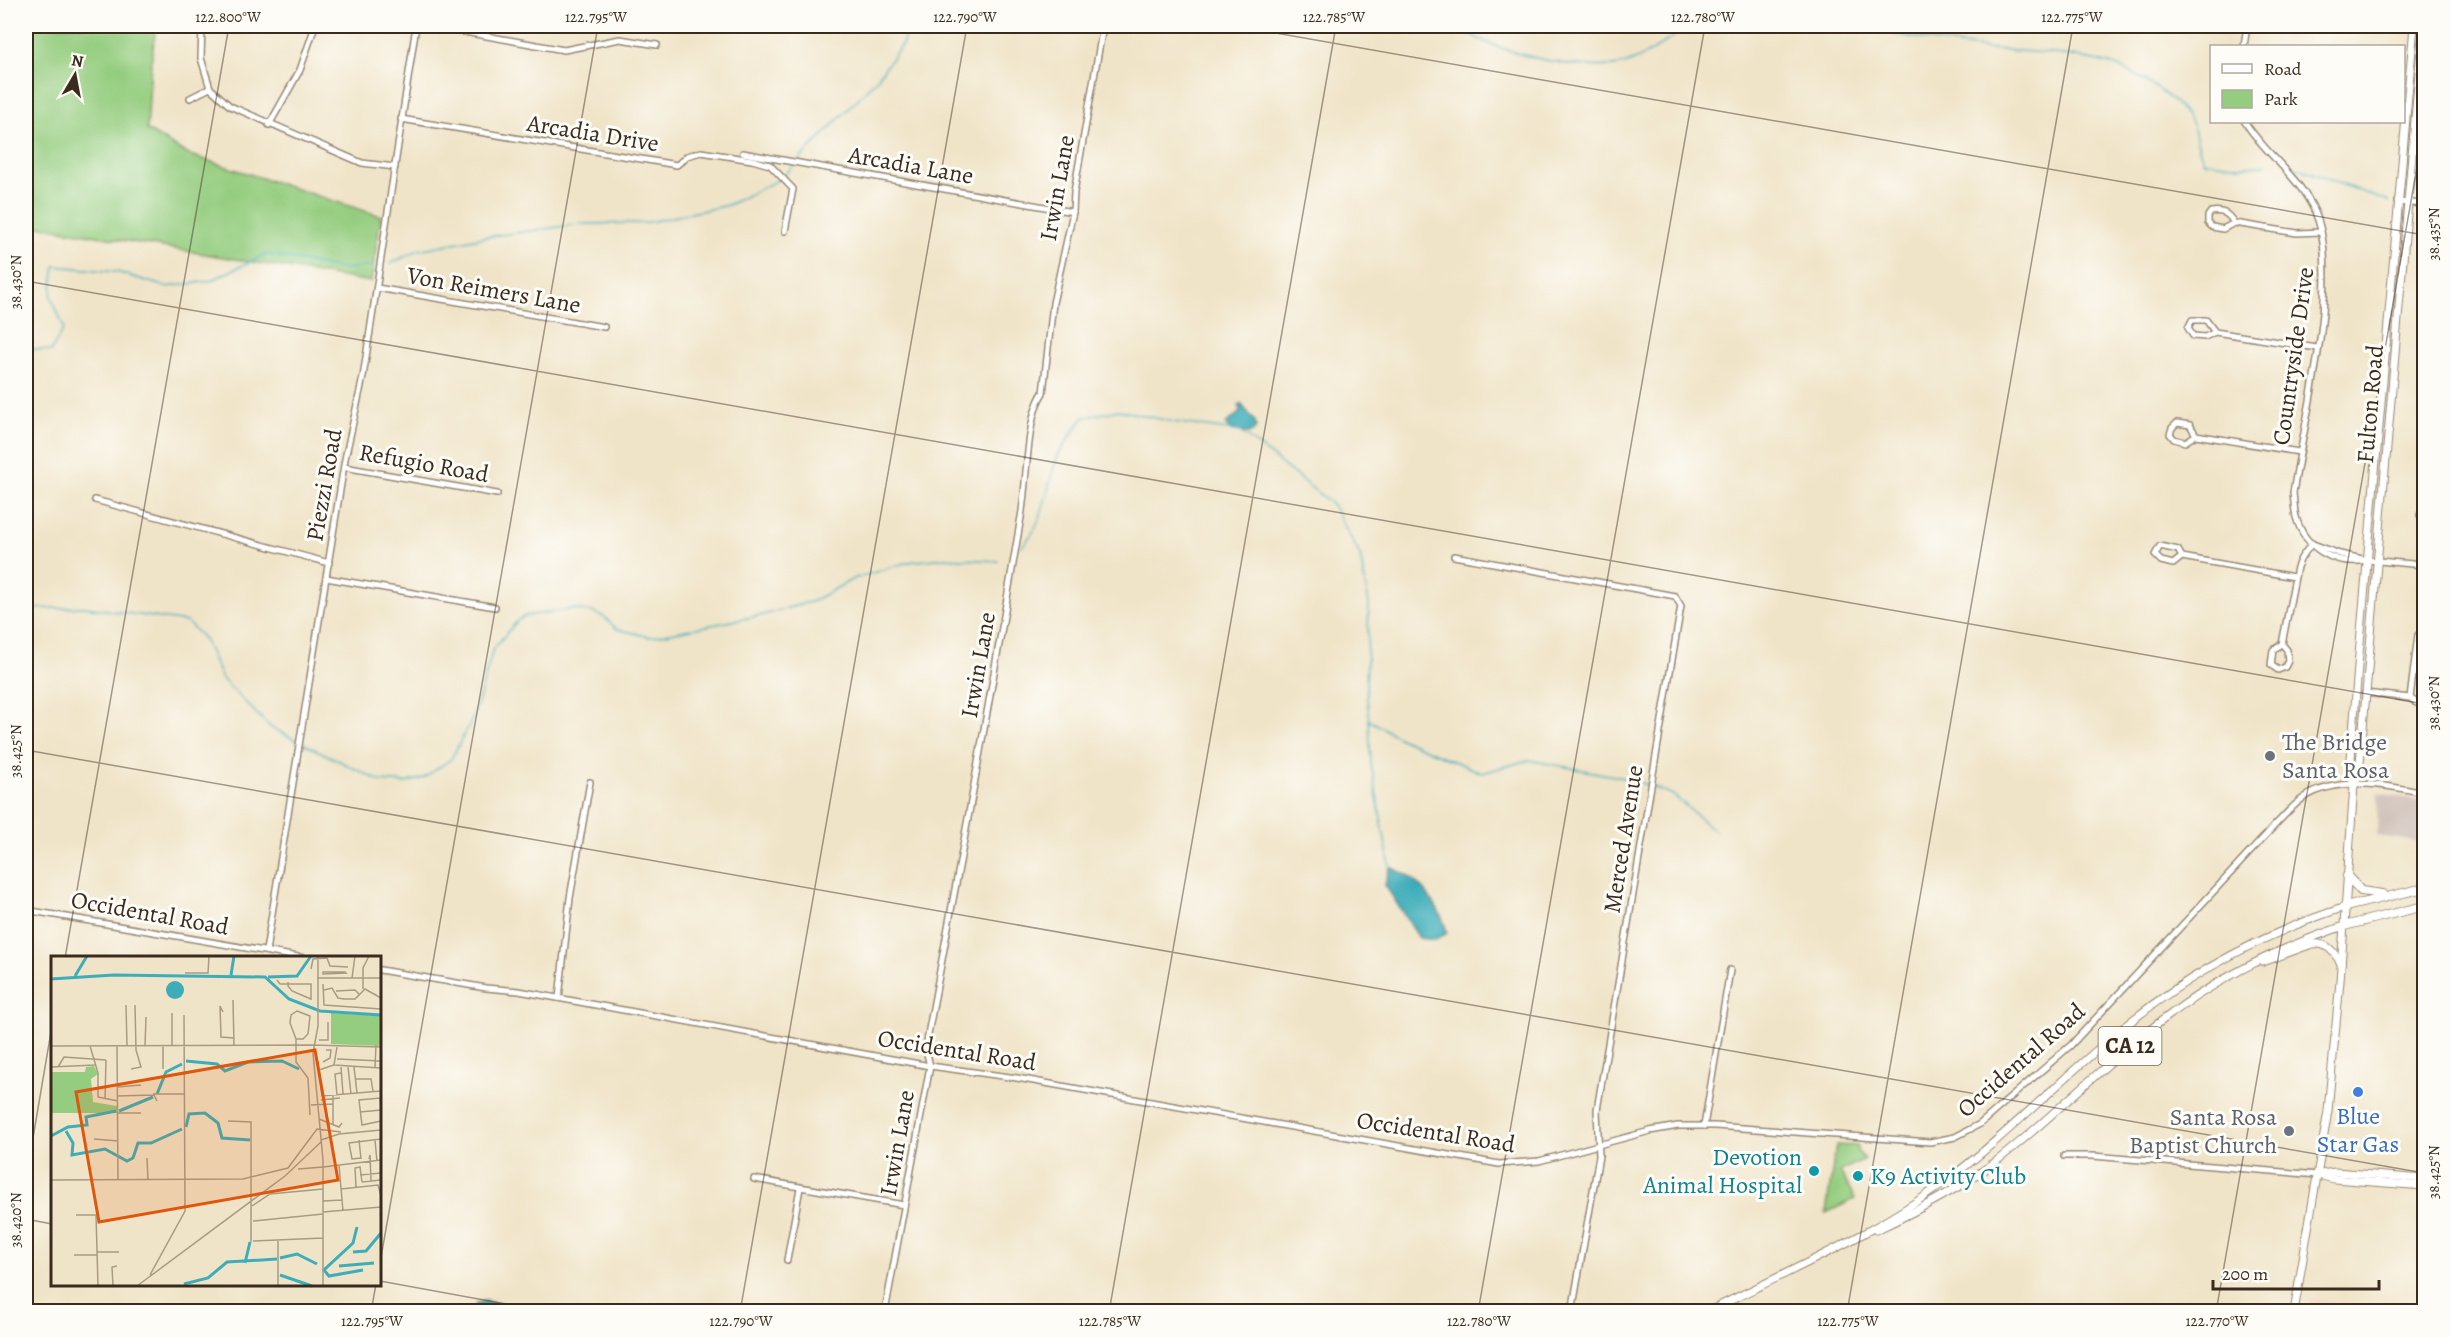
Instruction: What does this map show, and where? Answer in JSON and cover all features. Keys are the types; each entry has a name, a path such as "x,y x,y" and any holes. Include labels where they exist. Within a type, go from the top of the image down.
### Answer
{"highway":[{"path":"2347,876 2359,890 2366,893 2394,894"},
{"name":"CA 12","path":"2345,907 2424,888"},
{"name":"CA 12","path":"2344,926 2424,906"}],"main road":[{"name":"Fulton Road","path":"2405,119 2414,26"},
{"name":"Fulton Road","path":"2354,784 2359,775 2423,26"},
{"name":"Fulton Road","path":"2294,1311 2328,1111 2354,784 2350,772 2405,123"},
{"name":"CA 12","path":"1835,1248 1897,1214 1953,1176 2111,1037 2184,983 2263,939 2345,907"},
{"name":"CA 12","path":"1707,1311 1835,1248 1919,1210 1980,1173 2021,1141 2142,1035 2193,998 2287,947 2344,926"},
{"path":"2249,966 2273,960 2316,943 2330,948 2341,964"},
{"path":"2318,1175 2335,1172 2424,1179"},
{"path":"2318,1175 2334,1179 2424,1186"}],"street":[{"path":"202,26 201,57 210,88 230,106 269,125 362,163 395,167"},
{"path":"269,125 300,70 315,26"},
{"name":"Piezzi Road","path":"266,951 344,467 363,377 416,26"},
{"path":"431,26 564,50 620,39 657,45"},
{"name":"Irwin Lane","path":"885,1311 930,1066 926,1050 929,1029 981,753 1026,490 1036,402 1043,393 1053,303 1073,212 1074,192 1103,26"},
{"path":"2244,45 2247,26"},
{"path":"190,98 210,88"},
{"name":"Arcadia Drive","path":"401,119 677,165 687,156 701,152 732,156 770,165 793,189 784,231"},
{"name":"Countryside Drive","path":"2246,123 2256,140 2304,191 2321,232 2326,267 2318,348 2293,493 2296,516 2301,530 2323,554 2424,565"},
{"name":"Arcadia Lane","path":"743,153 1073,212"},
{"path":"2397,202 2424,204"},
{"path":"2234,223 2227,213 2214,211 2208,216 2208,223 2212,227 2223,229 2234,223 2296,233 2321,232"},
{"name":"Von Reimers Lane","path":"377,288 604,327"},
{"path":"2215,332 2206,320 2192,320 2188,328 2193,336 2201,337 2215,332 2318,348"},
{"path":"2196,435 2190,425 2177,423 2170,434 2174,439 2185,442 2196,435 2299,452"},
{"name":"Refugio Road","path":"344,467 497,494"},
{"path":"95,500 328,564"},
{"path":"2282,644 2288,650 2288,661 2285,667 2278,670 2271,665 2271,656 2273,650 2282,644 2294,577 2301,558 2312,543"},
{"path":"2182,557 2178,550 2167,546 2160,546 2155,555 2161,561 2172,564 2182,557 2294,577"},
{"name":"Merced Avenue","path":"1454,556 1675,596 1682,606 1597,1112 1599,1156 1572,1311"},
{"path":"326,578 495,607"},
{"path":"2410,698 2418,635"},
{"path":"2366,693 2410,698 2424,708"},
{"path":"2421,752 2424,745"},
{"path":"559,998 570,898 590,782"},
{"name":"Occidental Road","path":"381,970 559,998 930,1066 1072,1087 1492,1163 1515,1164 1539,1161 1669,1127 1704,1126 1915,1142 1943,1140 1968,1131 1991,1116 2081,1035 2297,804 2320,790 2354,784 2424,793"},
{"name":"Occidental Road","path":"26,910 298,956"},
{"path":"1704,1126 1730,970"},
{"path":"2064,1156 2093,1156 2318,1175"},
{"path":"753,1179 904,1205"},
{"path":"787,1260 800,1188"}],"shaded area":[{"path":"2378,793 2424,801 2424,843 2377,836"},
{"path":"2310,1298 2345,1304 2398,1311 2308,1311"}],"green space":[{"path":"26,26 156,26 147,130 187,154 381,216 371,282 26,224"},
{"path":"1836,1145 1857,1146 1857,1151 1865,1159 1840,1171 1855,1199 1826,1213"}],"water":[{"path":"1241,404 1255,421 1256,427 1253,432 1245,433 1228,428 1226,424 1240,412"},
{"path":"1390,867 1409,876 1423,889 1438,910 1447,933 1436,940 1419,938 1385,885"},
{"path":"484,1301 542,1311 474,1311 476,1303"}],"waterway":[{"path":"798,161 876,80 903,43 906,26"},
{"path":"1460,26 1473,36 1513,52 1587,66 1624,64 1642,57 1687,26"},
{"path":"1847,26 1965,46 2070,56 2110,64 2145,80 2184,112 2192,124 2204,161 2240,166 2266,165"},
{"path":"783,176 795,164"},
{"path":"2288,164 2389,202"},
{"path":"390,264 418,250 485,237 580,224 645,223 728,205 780,179"},
{"path":"26,348 51,351 64,328 51,296 55,266 117,272 166,287 210,281 266,254 342,269 374,266"},
{"path":"1021,547 1035,529 1040,518 1056,461 1083,418 1118,410 1174,422 1241,432 1333,505 1360,555 1369,604 1366,686 1369,720 1402,739 1482,773 1529,760 1630,779 1647,785"},
{"path":"26,609 85,607 187,622 204,639 222,679 270,727 380,781 405,783 424,778 451,759 474,716 493,649 518,620 525,616 573,609 592,612 604,617 617,629 650,637 763,615 813,601 853,579 908,562 944,558 998,561"},
{"path":"1369,720 1371,764 1390,867"},
{"path":"1653,787 1673,795 1716,832"}],"place":[{"name":"The Bridge Santa Rosa","path":"2270,756"},
{"name":"Blue Star Gas","path":"2358,1092"},
{"name":"Santa Rosa Baptist Church","path":"2289,1131"},
{"name":"Devotion Animal Hospital","path":"1814,1171"},
{"name":"K9 Activity Club","path":"1858,1176"}]}
